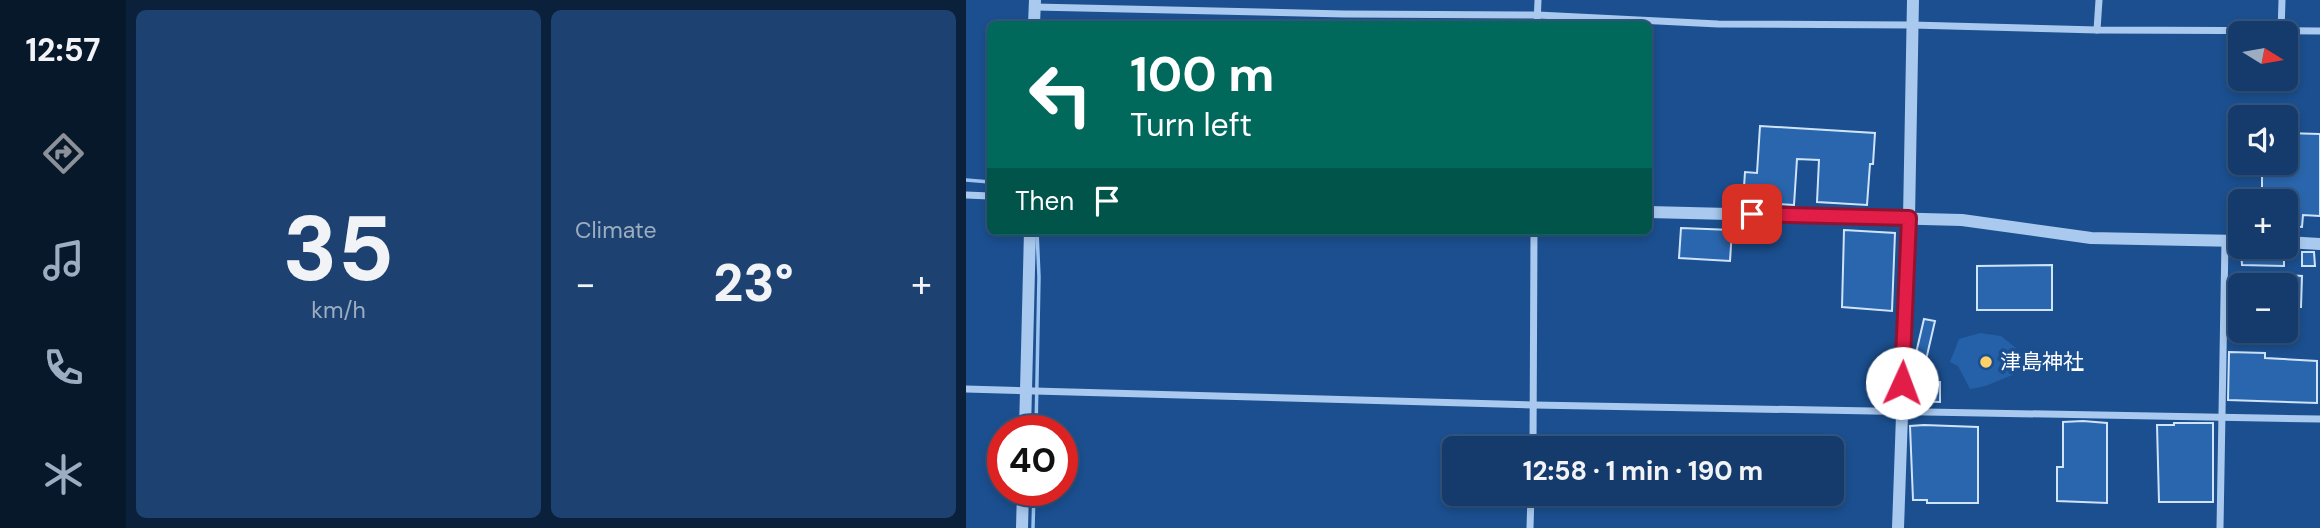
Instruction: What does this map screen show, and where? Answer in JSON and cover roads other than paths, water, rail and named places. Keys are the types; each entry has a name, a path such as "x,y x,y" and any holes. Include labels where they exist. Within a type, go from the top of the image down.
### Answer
{"street":[{"path":"1538,0 1538,21"},
{"path":"1898,528 1909,218 1913,0"},
{"path":"2096,30 2099,0"},
{"path":"2281,21 2282,0"},
{"path":"1034,21 1035,3 1331,14 1538,15 1718,24 1912,24 2228,31"},
{"path":"2298,32 2320,31"},
{"path":"966,195 987,196"},
{"path":"1652,212 1978,221 2091,238 2225,241 2220,528"},
{"path":"1025,415 1030,235"},
{"path":"1533,436 1534,235"},
{"path":"2298,243 2320,244"},
{"path":"966,389 1534,405 2320,419"},
{"path":"1022,528 1023,506"},
{"path":"1530,528 1531,506"}],"waterway":[{"path":"966,180 987,182"},
{"path":"1036,415 1037,235"},
{"path":"1033,528 1034,506"}],"place":[{"name":"津島神社","path":"1986,362"}]}
